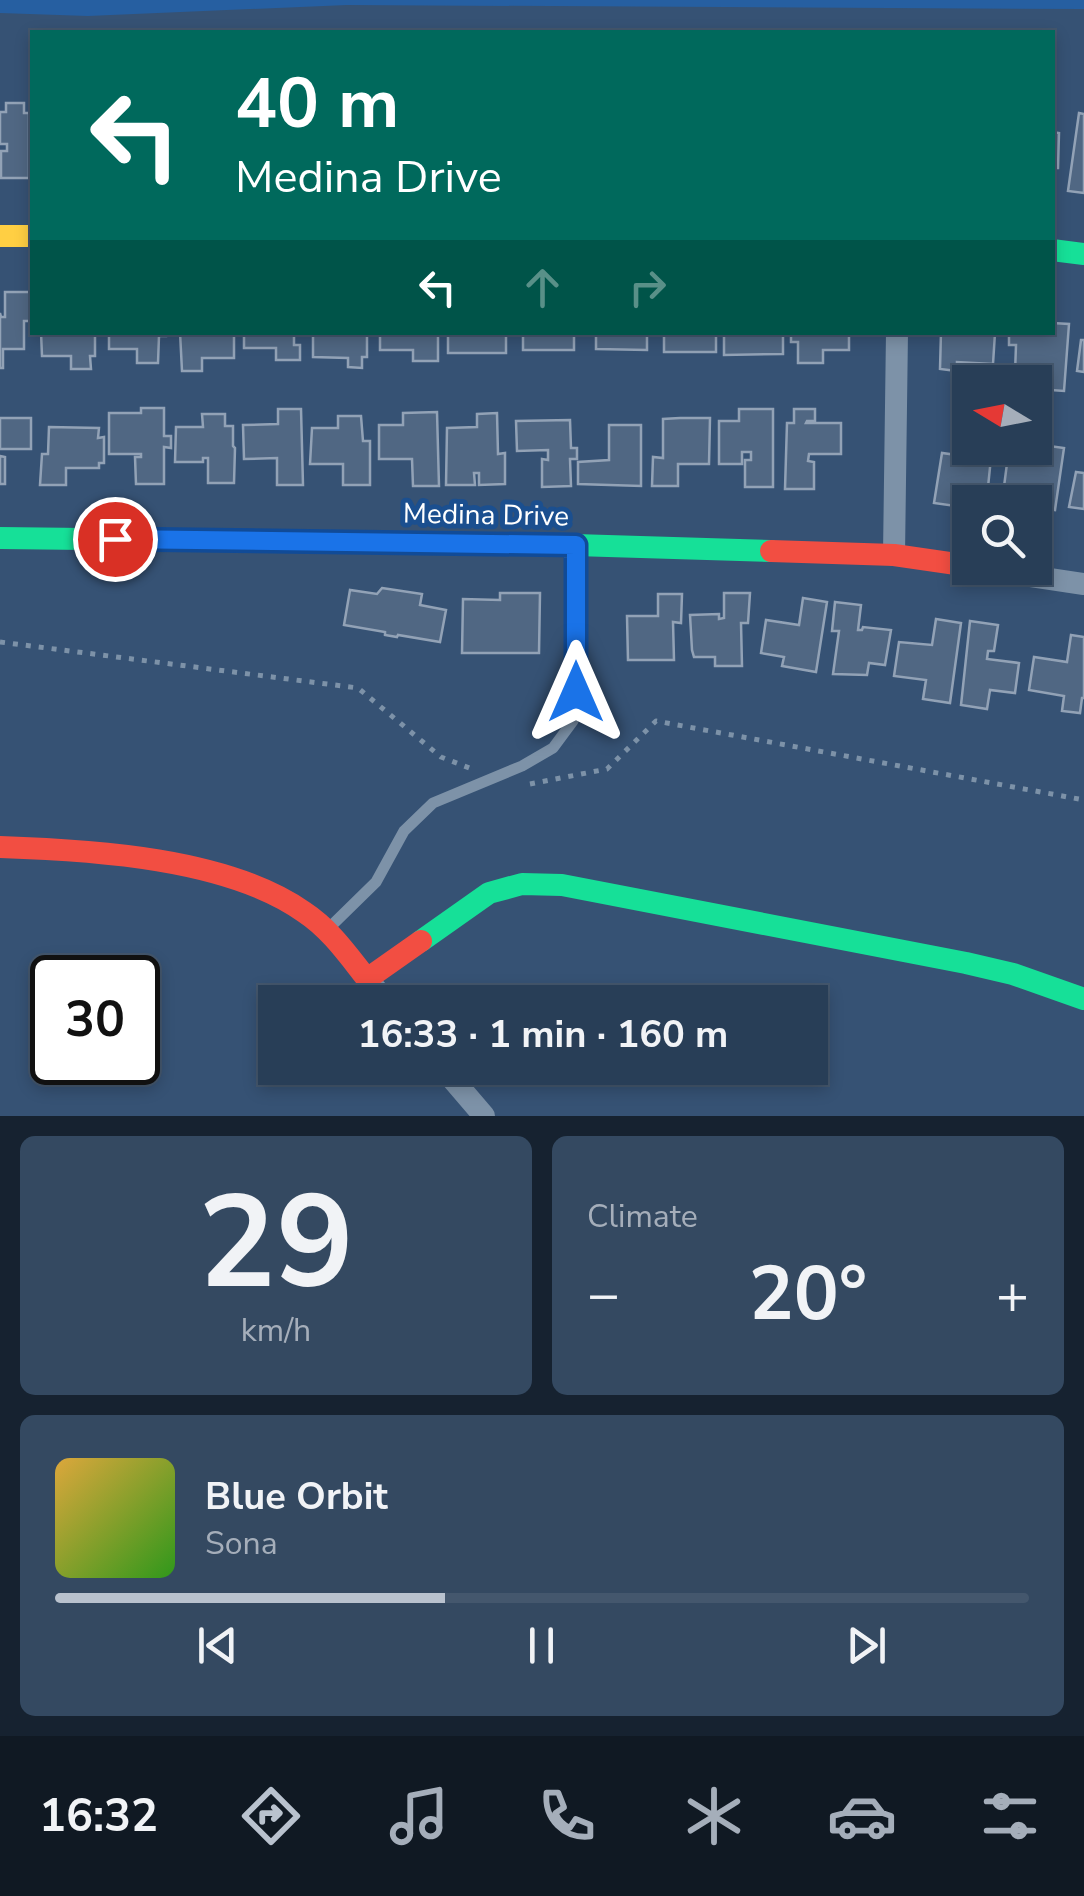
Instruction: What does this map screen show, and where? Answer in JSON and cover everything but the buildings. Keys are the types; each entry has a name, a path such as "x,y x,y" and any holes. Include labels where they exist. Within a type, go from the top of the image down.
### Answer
{"street":[{"path":"0,236 30,236"},
{"path":"1055,250 1084,254"},
{"path":"894,555 897,335"},
{"name":"Medina Drive","path":"0,538 576,545 894,555 952,564"},
{"path":"576,545 576,692"},
{"name":"Medina Drive","path":"1052,579 1084,584"},
{"path":"0,847 52,848 226,873 282,896 327,930 372,985"},
{"path":"367,980 489,893 522,884 562,886 966,964 1012,974 1084,999"},
{"path":"458,1085 484,1116"}],"lane":[{"path":"327,930 376,882 404,830 434,803 522,766 553,748 573,721 576,692"}],"path":[{"path":"0,642 358,688 441,757 522,786 607,769 656,721 1084,800"}],"shaded area":[{"path":"0,0 1084,0 1084,9 347,5 88,16 0,13"}],"traffic: fast":[{"path":"1055,250 1084,254"},
{"path":"0,538 771,551"},
{"path":"421,941 489,893 522,884 562,885 966,963 1013,974 1084,999"}],"traffic: slow":[{"path":"0,236 30,236"}],"traffic: jam":[{"path":"771,551 894,555 952,563"},
{"path":"0,847 158,860 237,879 304,912 338,943 367,979 421,941"}],"route":[{"path":"115,539 576,545 576,692"}]}
